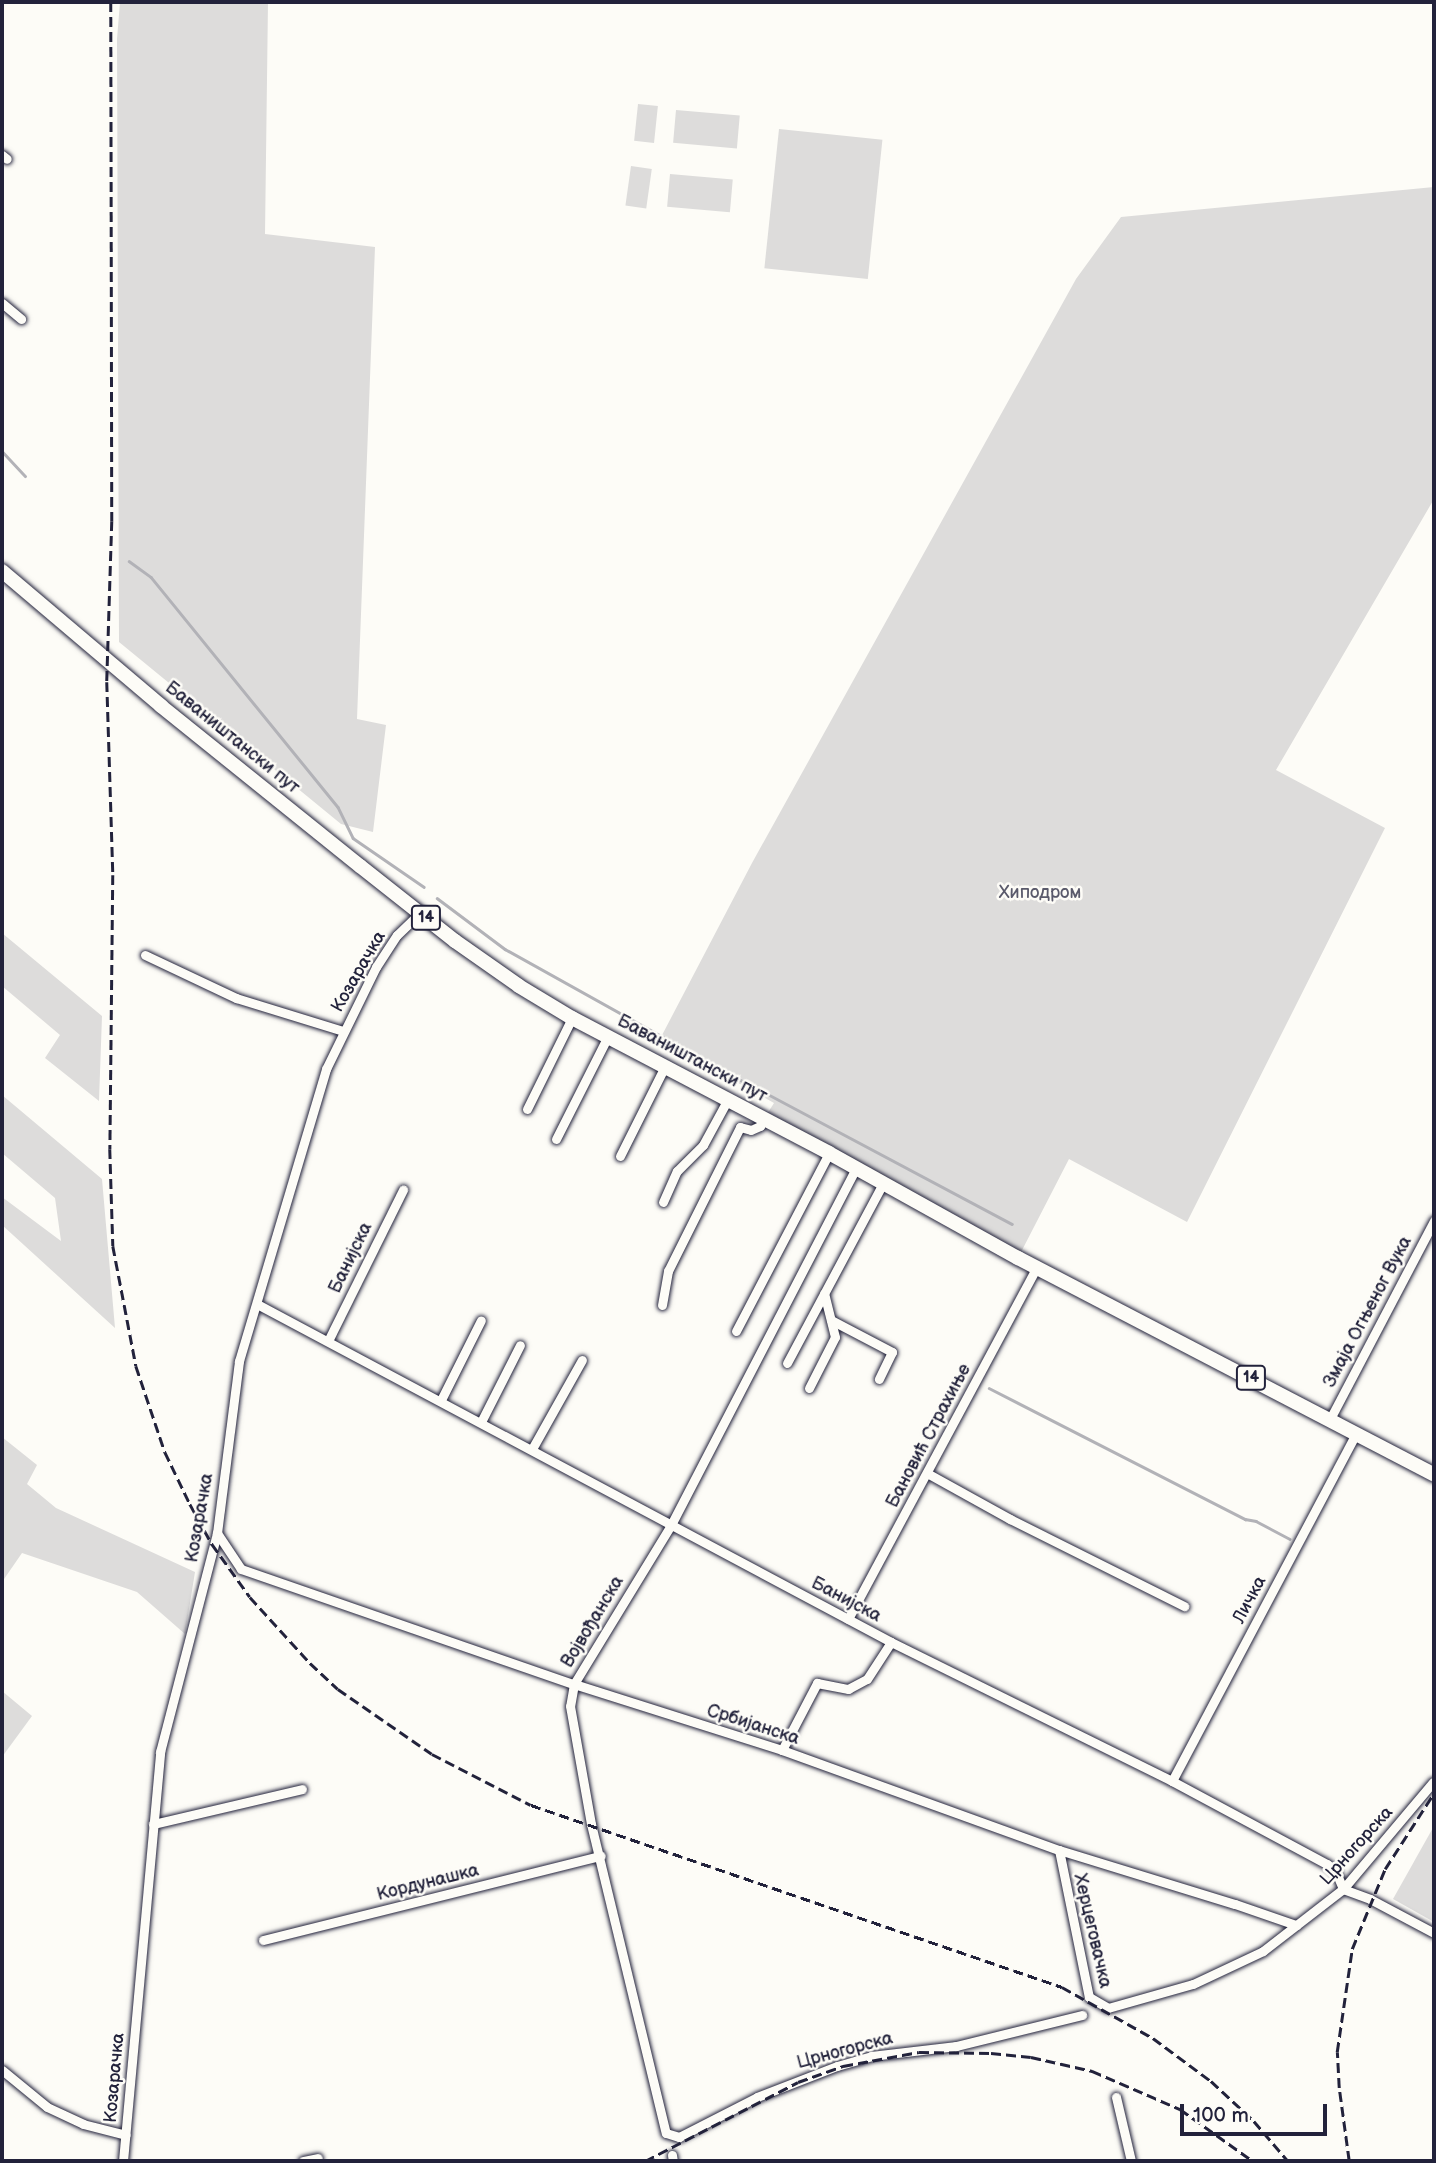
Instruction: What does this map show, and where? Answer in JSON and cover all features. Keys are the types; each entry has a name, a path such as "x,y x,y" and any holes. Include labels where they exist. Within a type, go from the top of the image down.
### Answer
{"main road":[{"name":"Баваништански пут","path":"2,571 161,706 419,914 519,986 572,1018 829,1153 1037,1268 1434,1475"}],"street":[{"path":"2,303 21,319"},
{"name":"Козарачка","path":"123,2161 160,1752 217,1533 239,1361 326,1069 376,967 397,935 419,914"},
{"path":"145,955 236,998 344,1031"},
{"path":"527,1110 572,1018"},
{"path":"556,1139 608,1036"},
{"path":"620,1156 665,1066"},
{"path":"663,1202 677,1171 704,1145 728,1099"},
{"path":"662,1305 668,1271 740,1127 751,1130 760,1126 764,1119"},
{"path":"736,1331 829,1153"},
{"name":"Војвођанска","path":"668,2136 591,1824 570,1706 574,1684 671,1525 856,1168"},
{"path":"787,1363 883,1183"},
{"name":"Банијска","path":"328,1340 402,1190"},
{"name":"Змаја Огњеног Вука","path":"1330,1419 1434,1221"},
{"name":"Бановић Страхиње","path":"848,1619 1037,1268"},
{"path":"809,1388 835,1337 824,1293"},
{"name":"Банијска","path":"257,1304 891,1642 1172,1781 1327,1864 1335,1870 1343,1889"},
{"path":"440,1400 481,1320"},
{"path":"831,1320 892,1353 879,1379"},
{"path":"481,1422 520,1345"},
{"path":"533,1449 582,1360"},
{"name":"Личка","path":"1172,1781 1356,1433"},
{"path":"927,1473 1010,1519 1184,1606"},
{"name":"Србијанска","path":"217,1533 242,1569 574,1684 782,1751 1059,1850 1235,1904 1296,1926"},
{"path":"782,1751 817,1683 848,1689 867,1679 891,1642"},
{"name":"Црногорска","path":"1108,2008 1166,1994 1231,1969 1263,1951 1343,1889 1433,1782"},
{"path":"153,1824 302,1789"},
{"name":"Херцеговачка","path":"1059,1850 1089,1997 1108,2008"},
{"name":"Кордунашка","path":"263,1940 601,1856"},
{"path":"1343,1889 1370,1899 1434,1933"},
{"name":"Црногорска","path":"668,2136 679,2137 757,2097 871,2056 949,2048 1082,2015"},
{"path":"2,2070 47,2107 83,2124 126,2135"},
{"path":"1115,2097 1131,2161"},
{"path":"303,2161 318,2158"}],"green space":[{"path":"120,2 268,2 265,234 375,247 357,719 386,725 373,832 341,824 119,642 117,39"},
{"path":"638,104 658,106 654,143 634,141"},
{"path":"676,110 740,116 737,148 673,143"},
{"path":"779,129 882,140 868,279 764,268"},
{"path":"631,166 652,169 646,209 625,206"},
{"path":"670,174 733,179 730,212 667,207"},
{"name":"Хиподром","path":"1434,187 1434,499 1276,770 1385,828 1187,1222 1069,1159 1018,1258 764,1119 774,1103 660,1039 752,863 1076,279 1121,217"},
{"path":"2,933 102,1016 99,1101 45,1058 60,1035 2,986"},
{"path":"2,1095 102,1179 115,1328 2,1225 2,1197 61,1241 55,1198 2,1153"},
{"path":"2,1437 37,1465 27,1484 56,1508 195,1572 185,1634 137,1592 22,1553 2,1582"},
{"path":"2,1691 32,1716 2,1757"},
{"path":"1434,1826 1434,1922 1393,1899"}],"waterway":[{"path":"2,451 25,476"},
{"path":"129,561 151,577 338,807 353,838 424,887"},
{"path":"437,898 505,949 748,1084"},
{"path":"762,1091 1012,1224"},
{"path":"989,1388 1245,1519 1256,1521 1290,1539"}],"railway":[{"path":"111,2 112,521 107,682 113,875 110,1149 113,1246 136,1366 165,1452 190,1504 212,1544 250,1597 310,1663 338,1689 432,1754 531,1805 1062,1987 1153,2038 1211,2081 1254,2121 1288,2161"},
{"path":"1349,2161 1337,2052 1352,1949 1385,1869 1434,1793"},
{"path":"645,2161 798,2082 843,2066 919,2052 991,2053 1031,2057 1092,2071 1180,2109 1253,2161"}]}
